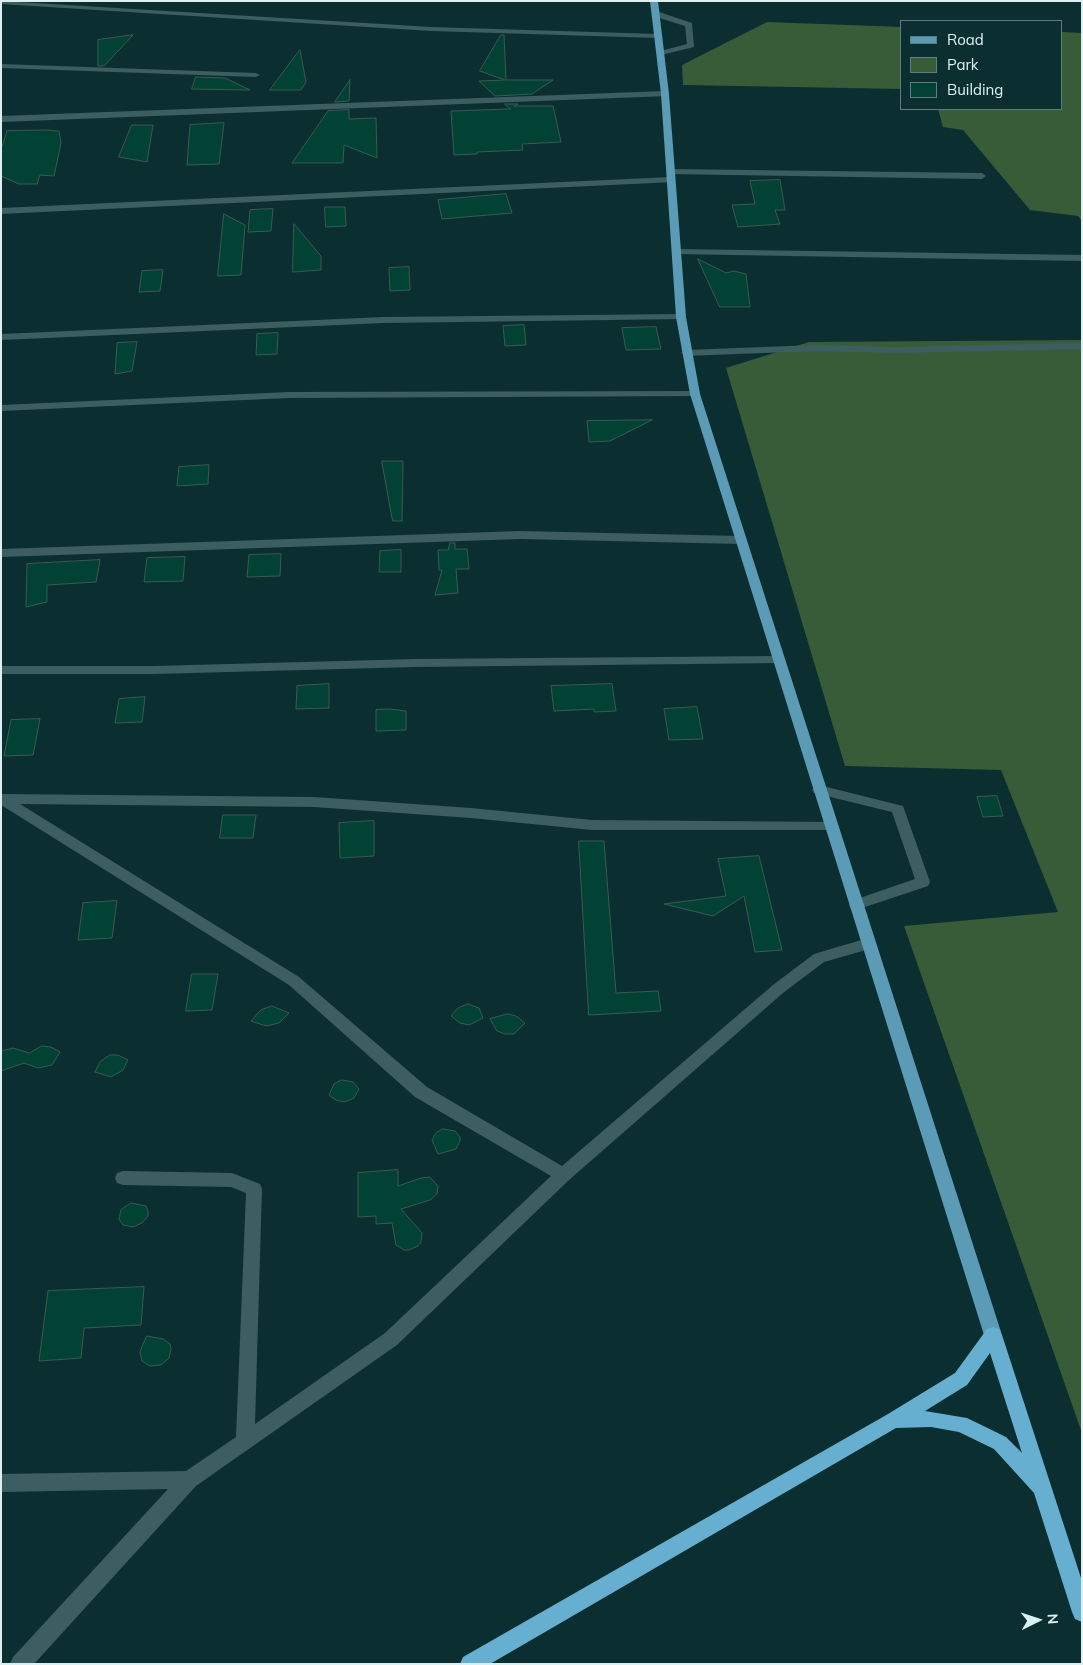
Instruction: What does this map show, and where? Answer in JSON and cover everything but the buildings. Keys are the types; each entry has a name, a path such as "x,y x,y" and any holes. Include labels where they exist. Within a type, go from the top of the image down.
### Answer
{"highway":[{"path":"470,1664 894,1420 961,1379 993,1335"},
{"path":"993,1335 1082,1612"},
{"path":"894,1420 930,1418 961,1424 1000,1443 1042,1488"}],"main road":[{"path":"655,7 665,94 681,317 686,353 695,394 993,1335"}],"street":[{"path":"1,2 431,29 658,36"},
{"path":"655,7 689,25 691,45 660,54"},
{"path":"1,66 256,75"},
{"path":"1,118 665,94"},
{"path":"1,211 670,176 982,176"},
{"path":"677,252 1082,258"},
{"path":"1,337 384,320 681,317"},
{"path":"686,353 815,348 896,350 1082,346"},
{"path":"1,408 289,395 695,394"},
{"path":"1,553 520,535 741,540"},
{"path":"1,670 154,670 414,663 778,660"},
{"path":"819,790 898,809 923,882 856,905"},
{"path":"1,799 314,802 471,813 592,826 830,825"},
{"path":"1,799 294,981 421,1092 563,1175"},
{"path":"20,1664 189,1480 391,1340 563,1175 778,989 819,958 868,944"},
{"path":"123,1178 232,1180 254,1188 245,1440"},
{"path":"1,1483 189,1480"}],"green space":[{"path":"767,22 900,27 900,89 683,85 682,65"},
{"path":"1063,32 1082,33 1082,221 1078,216 1030,210 963,130 943,127 938,110 1063,110"},
{"path":"1082,340 1082,1433 904,926 1058,912 1001,770 845,766 726,368 809,342"}]}
